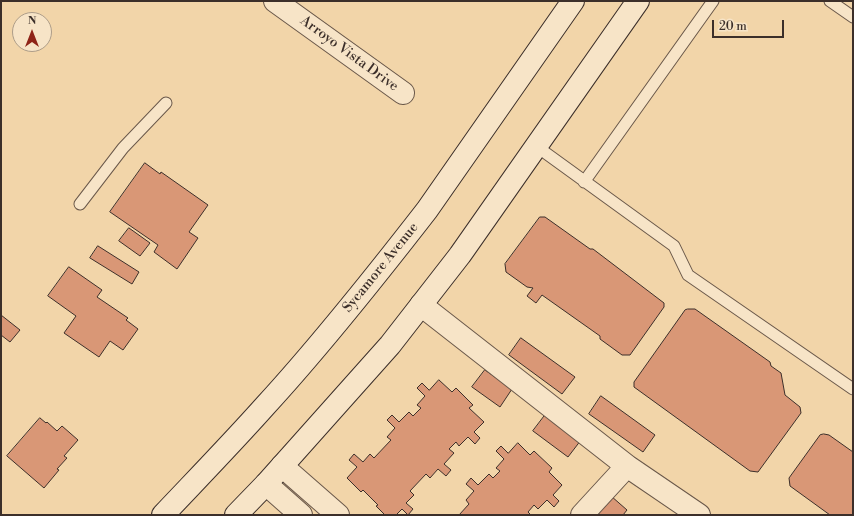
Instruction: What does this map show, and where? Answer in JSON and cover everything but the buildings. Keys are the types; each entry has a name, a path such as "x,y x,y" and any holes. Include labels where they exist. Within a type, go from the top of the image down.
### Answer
{"main road":[{"name":"Arroyo Vista Drive","path":"275,1 403,93"},
{"name":"Sycamore Avenue","path":"163,515 265,406 350,307 387,261 427,210 573,1"},
{"path":"236,515 266,484 390,345 460,255 638,1"},
{"path":"421,305 627,466 699,515"},
{"path":"282,466 338,515"},
{"path":"582,515 627,466"},
{"path":"266,484 301,515"}],"lane":[{"path":"584,182 713,1"},
{"path":"830,1 853,17"},
{"path":"80,204 122,148 166,103"},
{"path":"536,146 674,246 688,275 853,389"}]}
